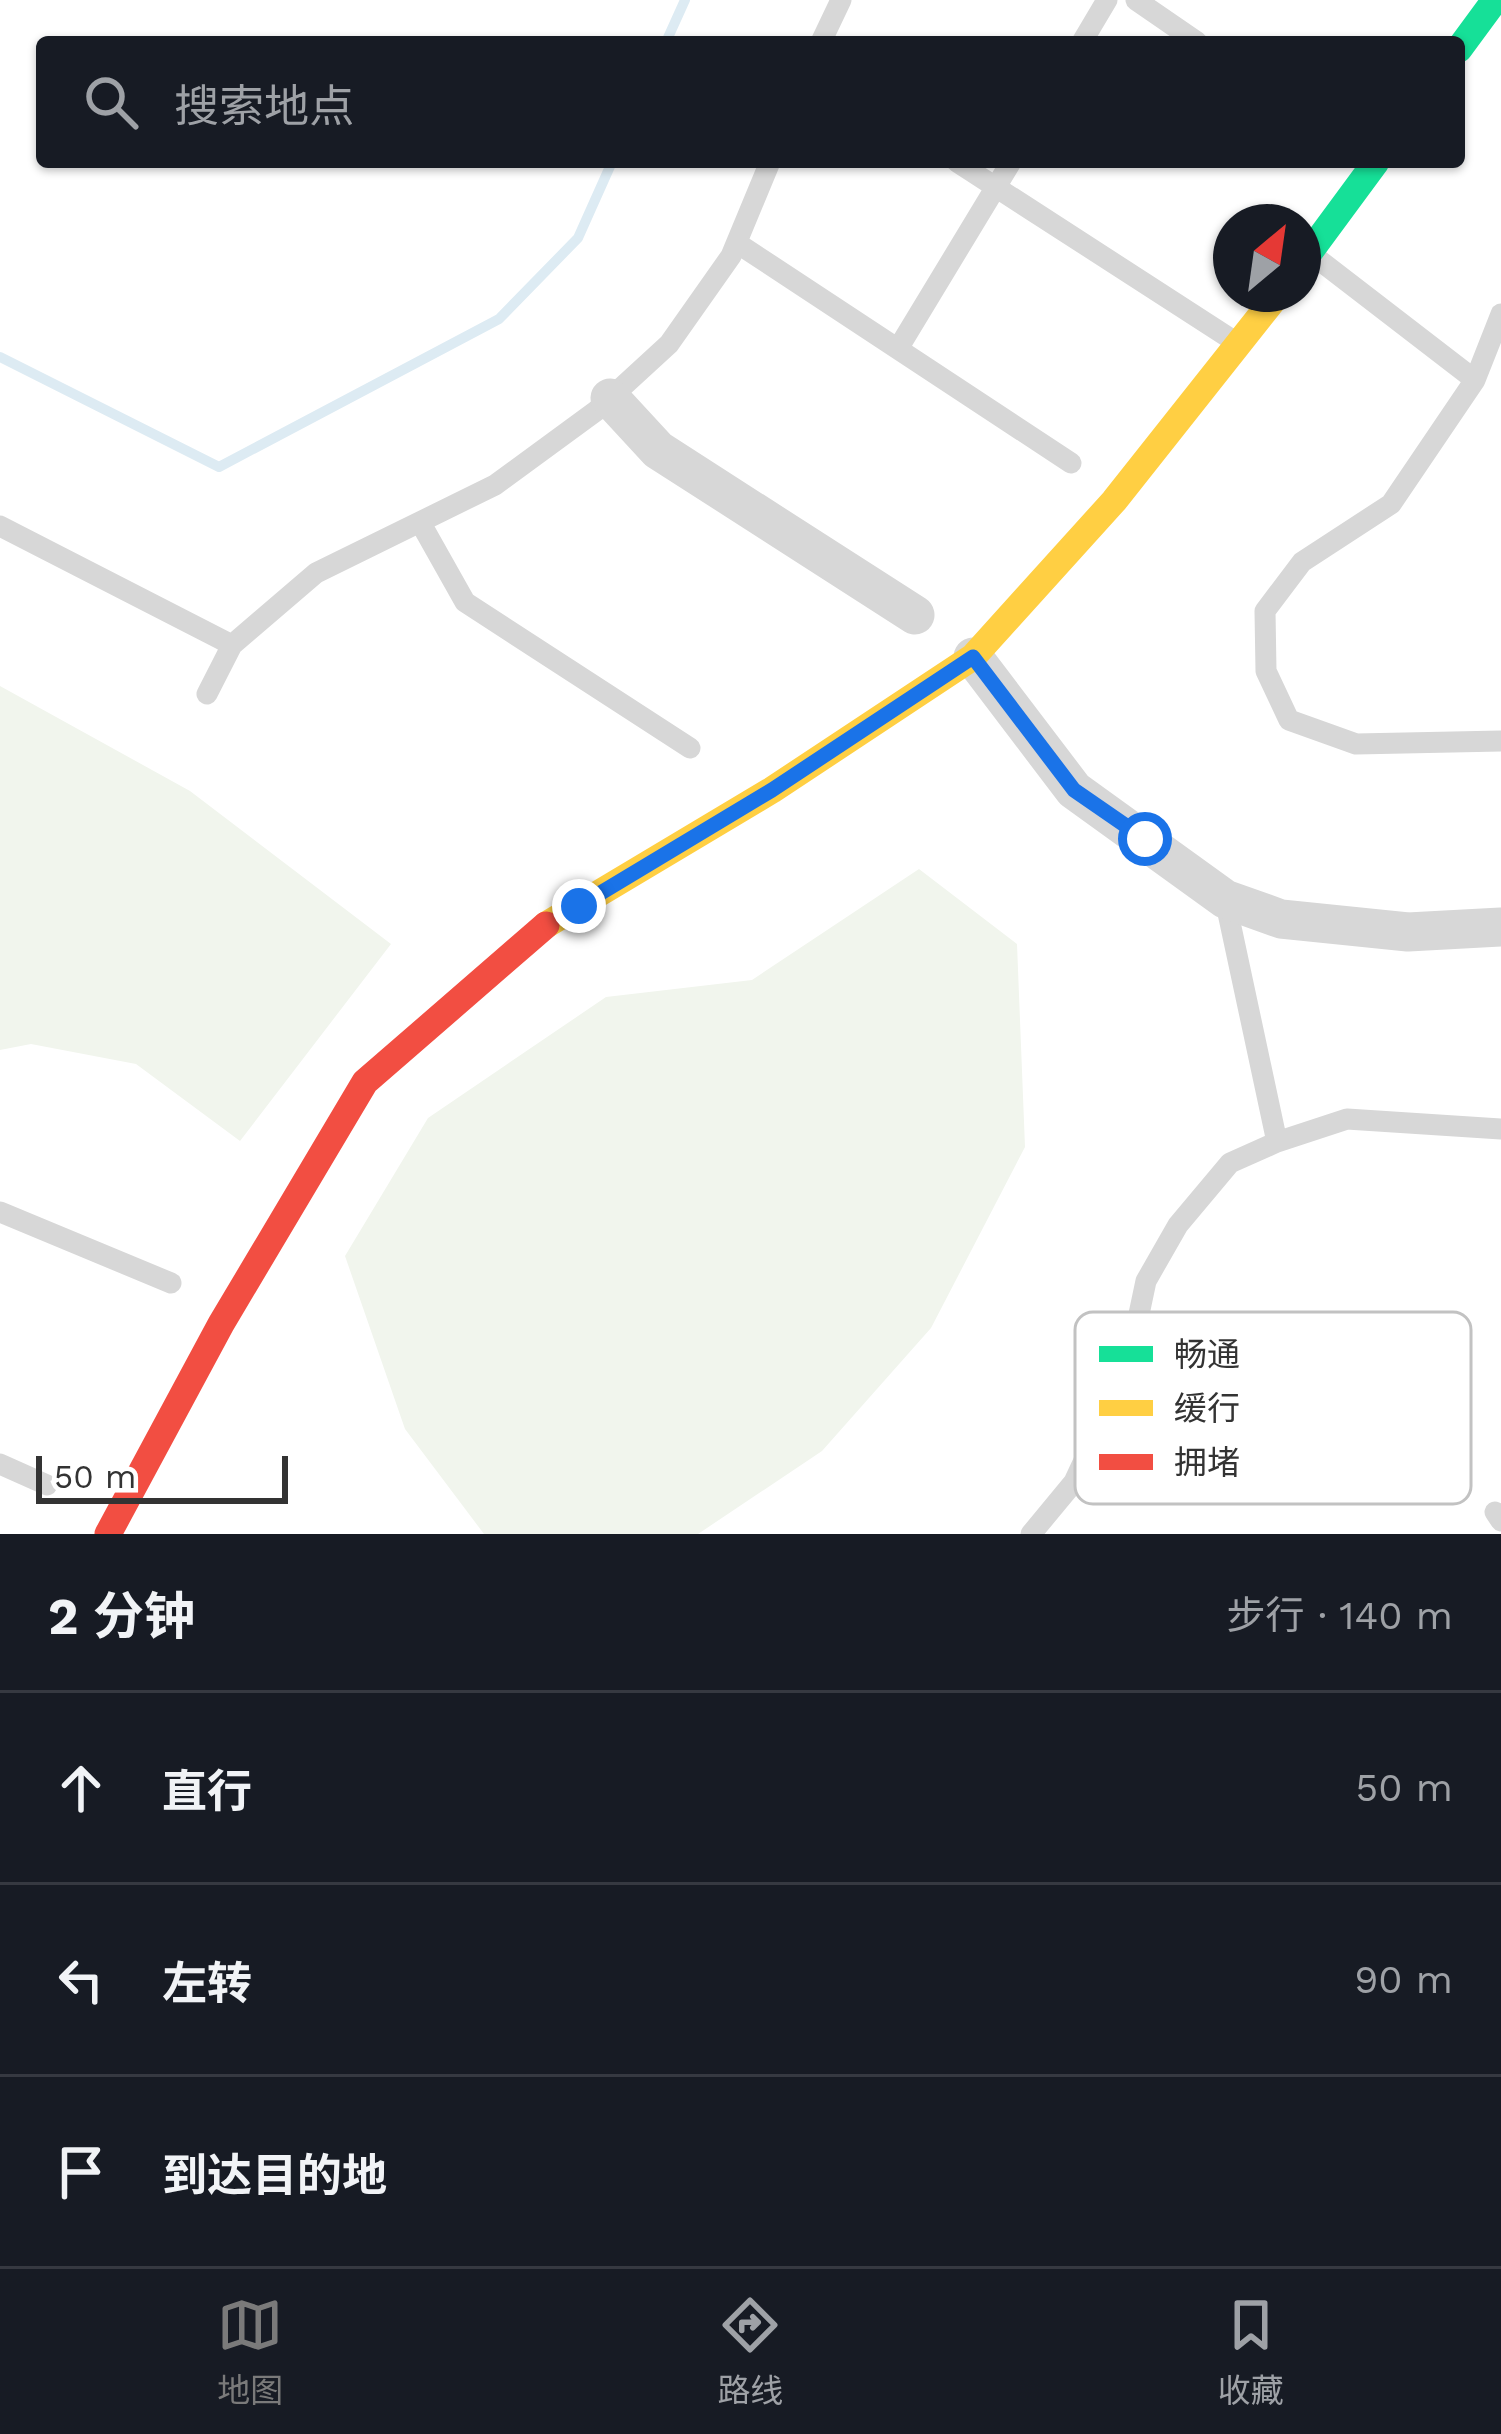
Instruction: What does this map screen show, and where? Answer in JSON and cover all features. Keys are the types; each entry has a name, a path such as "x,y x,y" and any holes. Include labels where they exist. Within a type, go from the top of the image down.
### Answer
{"main road":[{"path":"1465,41 1495,0"},
{"path":"1314,204 1340,168"},
{"path":"1321,237 1372,168"},
{"path":"1231,340 1243,312"},
{"path":"108,1534 221,1324 365,1082 540,929 772,790 968,643 1114,501 1231,340 1260,312"},
{"path":"304,1132 350,1063 465,958 609,855"},
{"path":"80,1534 281,1170"}],"street":[{"path":"610,398 658,451 914,615"},
{"path":"968,643 1074,790 1225,899 1281,919 1408,932 1501,927"}],"lane":[{"path":"824,36 841,0"},
{"path":"1086,36 1107,0"},
{"path":"1136,0 1187,36"},
{"path":"207,694 232,645 316,573 495,485 610,398 669,344 737,243 768,168"},
{"path":"965,168 1231,340"},
{"path":"899,346 1008,168"},
{"path":"737,243 1071,464"},
{"path":"1321,268 1475,380"},
{"path":"1501,314 1475,380 1391,504 1302,562 1265,611 1266,671 1289,720 1357,744 1501,741"},
{"path":"420,522 465,602 690,748"},
{"path":"0,526 232,645"},
{"path":"1225,899 1277,1142"},
{"path":"1139,1312 1146,1281 1178,1225 1230,1163 1347,1119 1501,1129"},
{"path":"0,1212 171,1283"},
{"path":"0,1464 47,1485"},
{"path":"1031,1534 1075,1480"}],"shaded area":[{"path":"0,686 190,791 391,944 240,1141 136,1064 31,1044 0,1050"},
{"path":"919,869 1017,944 1025,1147 931,1328 822,1451 698,1534 484,1534 405,1429 345,1256 428,1118 606,997 752,980"}],"waterway":[{"path":"669,36 685,0"},
{"path":"0,357 219,467 499,319 578,238 609,168"}],"traffic: fast":[{"path":"1465,41 1495,0"},
{"path":"1321,237 1372,168"}],"traffic: slow":[{"path":"546,925 772,790 973,657 1114,501 1264,312"}],"traffic: jam":[{"path":"108,1534 221,1324 365,1082 546,925"}],"route":[{"path":"579,906 772,790 973,657 1074,790 1145,839"}]}
